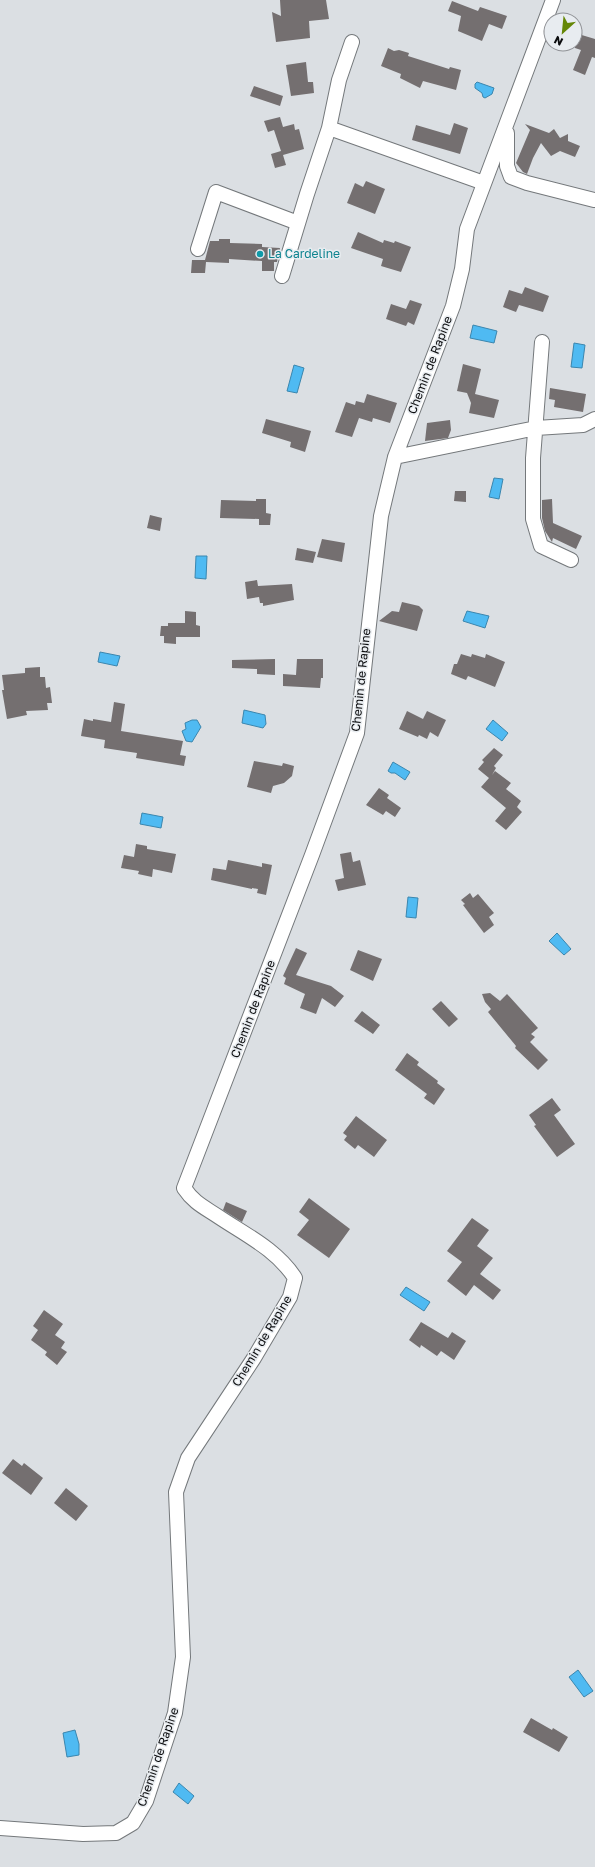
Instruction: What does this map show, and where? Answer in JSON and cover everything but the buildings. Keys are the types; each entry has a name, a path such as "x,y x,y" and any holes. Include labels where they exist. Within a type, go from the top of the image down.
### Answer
{"street":[{"name":"Chemin de Rapine","path":"0,1828 84,1834 116,1833 133,1823 146,1801 175,1713 183,1657 176,1492 188,1458 254,1358 290,1297 295,1278 287,1266 265,1247 192,1200 184,1188 312,855 357,733 381,516 395,457 453,306 462,269 467,229 553,0"},
{"path":"282,276 329,128 339,80 352,42"},
{"path":"507,123 507,166 511,177 527,183 594,200"},
{"path":"329,128 484,183"},
{"path":"198,249 216,192 298,223"},
{"path":"542,342 533,458 533,520 541,546 571,560"},
{"path":"395,457 536,428 583,425 595,418"}],"water":[{"path":"477,82 494,88 492,94 485,98 483,97 482,93 475,88 475,84"},
{"path":"473,325 497,331 494,343 470,338"},
{"path":"574,343 585,345 582,368 571,367"},
{"path":"294,365 304,368 297,393 287,391"},
{"path":"494,478 503,479 499,499 489,497"},
{"path":"196,556 207,556 206,579 195,578"},
{"path":"467,611 489,616 485,628 463,621"},
{"path":"100,652 120,656 117,666 98,662"},
{"path":"244,710 265,715 266,724 263,728 242,723"},
{"path":"192,720 197,720 201,727 192,742 186,741 182,731 186,729 185,723"},
{"path":"493,720 508,733 502,741 486,729"},
{"path":"393,762 410,772 405,780 395,773 388,771"},
{"path":"142,813 163,817 161,828 140,824"},
{"path":"408,897 418,898 416,918 406,917"},
{"path":"557,933 571,949 564,955 549,941"},
{"path":"406,1287 430,1302 424,1311 400,1295"},
{"path":"578,1670 593,1691 584,1697 569,1677"},
{"path":"75,1730 79,1744 79,1755 67,1757 63,1733"},
{"path":"179,1783 194,1796 188,1804 173,1792"}],"place":[{"name":"La Cardeline","path":"260,254"}]}
